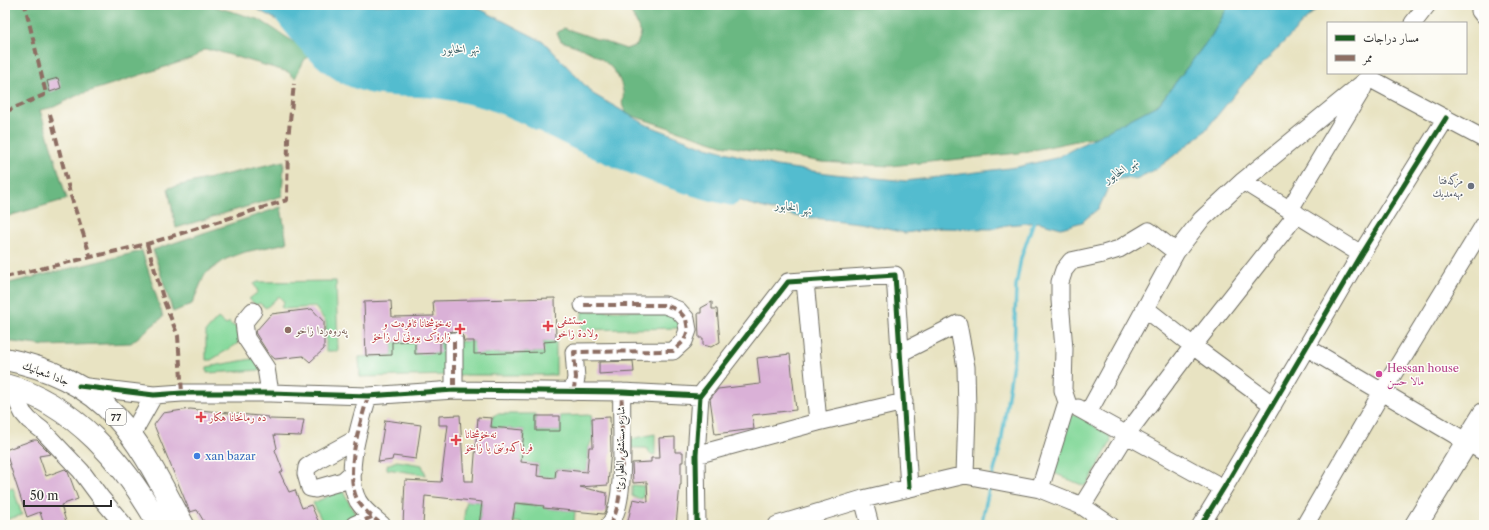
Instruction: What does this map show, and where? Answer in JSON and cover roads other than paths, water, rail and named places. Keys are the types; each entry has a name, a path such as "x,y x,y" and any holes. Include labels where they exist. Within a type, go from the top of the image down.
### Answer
{"main road":[{"name":"جادا شعبانيك","path":"5,359 52,373 80,386 108,408 117,417 131,436 183,525"},
{"path":"9,386 41,398 66,414 88,433 129,478 147,503 159,525"},
{"path":"1416,525 1476,447 1484,414"}],"street":[{"path":"1414,22 1427,5"},
{"path":"1481,5 1480,11 1484,16"},
{"path":"1371,75 1484,139"},
{"path":"1088,413 1176,252 1200,220 1243,181 1371,75"},
{"path":"1082,506 1126,435 1294,212 1371,75"},
{"path":"1201,525 1361,254 1446,118"},
{"path":"1243,181 1361,254"},
{"path":"1305,525 1382,392 1484,225"},
{"path":"1035,488 1067,402 1063,390 1064,348 1060,300 1060,282 1064,270 1071,261 1119,249 1149,231 1176,252"},
{"path":"697,525 696,455 700,396 788,282 895,275 909,487"},
{"path":"805,281 818,422"},
{"path":"574,392 576,378 574,352 673,351 684,341 688,330 686,319 678,310 665,305 583,305"},
{"path":"1146,309 1273,405"},
{"path":"253,311 244,322 246,338 266,368 270,392"},
{"path":"900,353 958,324 966,367 967,412 965,475"},
{"path":"454,341 454,390"},
{"path":"1306,347 1476,447"},
{"path":"9,386 23,413 82,471 101,498 124,525"},
{"path":"80,386 154,395 182,393 270,392 368,396 454,390 622,392 700,396"},
{"name":"شارع مستشفى الطوارئ","path":"609,525 615,519 619,500 622,460 622,392"},
{"path":"131,436 154,395"},
{"path":"368,396 356,439 352,485 358,501 377,521"},
{"path":"696,455 818,422 904,402"},
{"path":"1067,402 1223,488"},
{"path":"353,472 343,481 316,489 310,488 306,474 307,467 356,439"},
{"path":"777,525 863,499 965,475 1035,488 1082,506 1110,525"},
{"path":"863,499 870,525"},
{"path":"354,525 377,521"}],"water":[{"name":"نهر الخابور","path":"249,5 472,5 544,42 593,94 647,125 699,145 776,166 834,174 906,181 1017,167 1056,158 1159,104 1212,35 1229,5 1320,5 1244,83 1203,133 1158,168 1136,179 1125,178 1115,180 1107,190 1099,208 1082,222 1061,228 1039,222 1007,225 991,229 940,228 905,233 860,223 795,216 749,204 672,177 607,145 527,112 465,92 366,80 336,60 314,40"}],"waterway":[{"name":"نهر الخابور","path":"278,5 317,52 335,67 356,78 377,84 431,87 487,98 521,111 575,138 632,163 672,178 731,195"},
{"path":"993,475 1001,444 1014,355 1016,286 1021,258 1035,218"},
{"path":"981,525 990,485"}],"place":[{"name":"مزگەفتا مهەمدیك","path":"1471,186"},
{"name":"مستشفى ولادة زاخو","path":"548,326"},
{"name":"نەخۆشخانا ئافرەت و زارۆک بوونێ ل زاخۆ","path":"460,329"},
{"name":"په‌روه‌ردا زاخو","path":"288,330"},
{"name":"Hessan house مالا حسن","path":"1379,374"},
{"name":"ده رمانخانا هكار","path":"201,417"},
{"name":"نه‌خۆشخانا فرياكه‌وتنێ يا زاخۆ","path":"456,440"},
{"name":"xan bazar","path":"197,456"}]}
